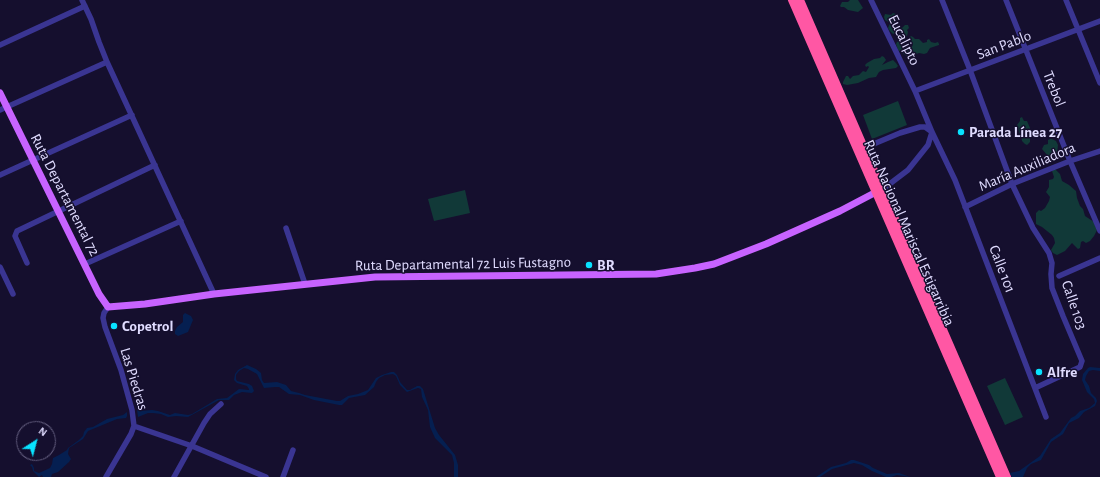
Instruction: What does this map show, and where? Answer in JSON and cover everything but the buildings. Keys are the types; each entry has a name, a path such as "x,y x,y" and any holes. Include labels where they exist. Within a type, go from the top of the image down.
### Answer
{"highway":[{"name":"Ruta Nacional Mariscal Estigarribia","path":"792,0 1007,477"},
{"name":"Ruta Nacional Mariscal Estigarribia","path":"800,0 864,148 879,191 1000,477"}],"main road":[{"name":"Ruta Departamental 72","path":"0,94 3,108 32,160 99,294 108,307"},
{"name":"Ruta Departamental 72 Luis Fustagno","path":"108,307 375,277 649,274 695,268 714,264 766,244 840,211 879,191"}],"street":[{"path":"82,0 107,62 214,294"},
{"name":"Eucalipto","path":"872,0 915,91 932,132"},
{"name":"Calle 103","path":"942,0 970,70 1012,184 1033,228 1049,253 1052,263 1052,288 1082,361 1080,367 1035,388"},
{"name":"Trebol","path":"1006,0 1100,232"},
{"path":"1066,0 1100,83"},
{"path":"0,45 85,6"},
{"name":"San Pablo","path":"915,91 1100,21"},
{"path":"3,108 107,62"},
{"path":"0,175 132,116"},
{"path":"864,148 920,126 925,126 932,132 928,144 908,170 879,191"},
{"name":"Calle 101","path":"932,132 955,180 1046,417"},
{"name":"María Auxiliadora","path":"965,207 1012,184 1100,151"},
{"path":"27,263 15,236 17,231 155,165"},
{"path":"85,264 181,221"},
{"path":"286,228 305,284"},
{"path":"1059,276 1100,258"},
{"path":"0,267 13,294"},
{"name":"Las Piedras","path":"106,477 131,434 134,426 132,410 121,370 103,318 108,307"},
{"path":"174,477 207,418 221,404"},
{"path":"134,426 192,446 266,477"},
{"path":"283,477 293,450"}],"green space":[{"path":"850,0 858,0 863,8 858,12 848,10 840,6 842,2 848,2"},
{"path":"893,13 896,14 900,27 902,28 905,25 908,25 909,28 907,30 907,36 904,37 901,35 900,31 893,34 889,30 888,28 890,23 885,20 884,17 885,14 891,15"},
{"path":"911,36 915,39 919,39 923,43 927,42 929,39 931,42 938,42 939,45 930,48 927,53 919,53 908,57 898,50 896,44 899,41 902,42 903,47 905,46 910,49 913,45 909,38"},
{"path":"882,56 886,60 882,65 893,60 898,66 896,68 883,70 879,72 876,77 869,78 858,83 847,85 843,84 846,76 850,79 853,76 859,75 863,71 866,72 869,67 866,67 865,65 867,63"},
{"path":"898,101 907,125 872,139 863,115"},
{"path":"1022,117 1024,121 1027,121 1030,128 1030,142 1027,145 1022,141 1017,125"},
{"path":"1050,139 1056,141 1058,145 1057,154 1052,157 1048,156 1042,149 1044,145 1048,144 1048,140"},
{"path":"1055,169 1060,174 1062,181 1076,191 1077,198 1085,216 1094,222 1097,230 1090,241 1086,243 1083,241 1081,242 1080,248 1078,249 1072,243 1065,251 1057,255 1051,250 1055,243 1052,235 1036,224 1036,213 1045,208 1049,201 1050,197 1046,192 1049,187 1049,180 1053,179 1054,177 1052,171"},
{"path":"465,190 470,213 434,221 428,199"},
{"path":"1005,378 1023,417 1005,425 987,386"}],"water":[{"path":"185,313 191,316 193,320 188,332 178,336 175,334 175,331 183,322 183,315"},
{"path":"247,365 261,373 264,383 277,382 286,385 291,391 337,401 368,390 376,378 391,372 394,372 407,390 417,386 420,386 423,389 435,428 455,455 458,465 458,477 454,477 454,463 452,455 435,438 430,427 428,410 422,397 421,389 418,388 407,392 400,385 396,376 393,374 385,375 379,378 374,387 365,395 349,398 342,405 339,405 314,400 300,395 289,394 279,387 264,388 257,374 244,368 236,375 236,379 237,381 252,386 254,391 252,393 242,392 234,395 229,400 219,400 188,417 168,417 161,414 148,413 138,417 137,410 152,410 170,415 175,413 188,415 217,399 227,398 239,389 249,390 247,386 237,383 234,380 235,374 238,370"},
{"path":"1090,367 1100,368 1100,371 1089,371 1085,380 1091,393 1096,398 1097,401 1095,406 1084,412 1079,418 1069,423 1063,434 1051,442 1041,460 1031,464 1027,468 1023,477 1012,477 1010,473 1019,471 1040,456 1051,439 1060,433 1071,418 1095,403 1094,399 1087,392 1082,380 1083,374"},
{"path":"127,412 126,418 117,419 88,431 83,439 69,448 68,454 71,459 69,462 58,472 52,474 51,477 43,477 42,475 39,477 33,471 30,465 32,464 34,471 39,473 50,468 52,461 56,461 56,456 79,440 87,428 93,427 107,419 123,415"},
{"path":"851,460 869,465 887,474 899,473 910,477 897,475 886,477 862,465 854,463 832,469 820,477 816,477 831,467"}],"place":[{"name":"Parada Línea 27","path":"961,132"},
{"name":"BR","path":"589,265"},
{"name":"Copetrol","path":"114,326"},
{"name":"Alfre","path":"1039,372"}]}
